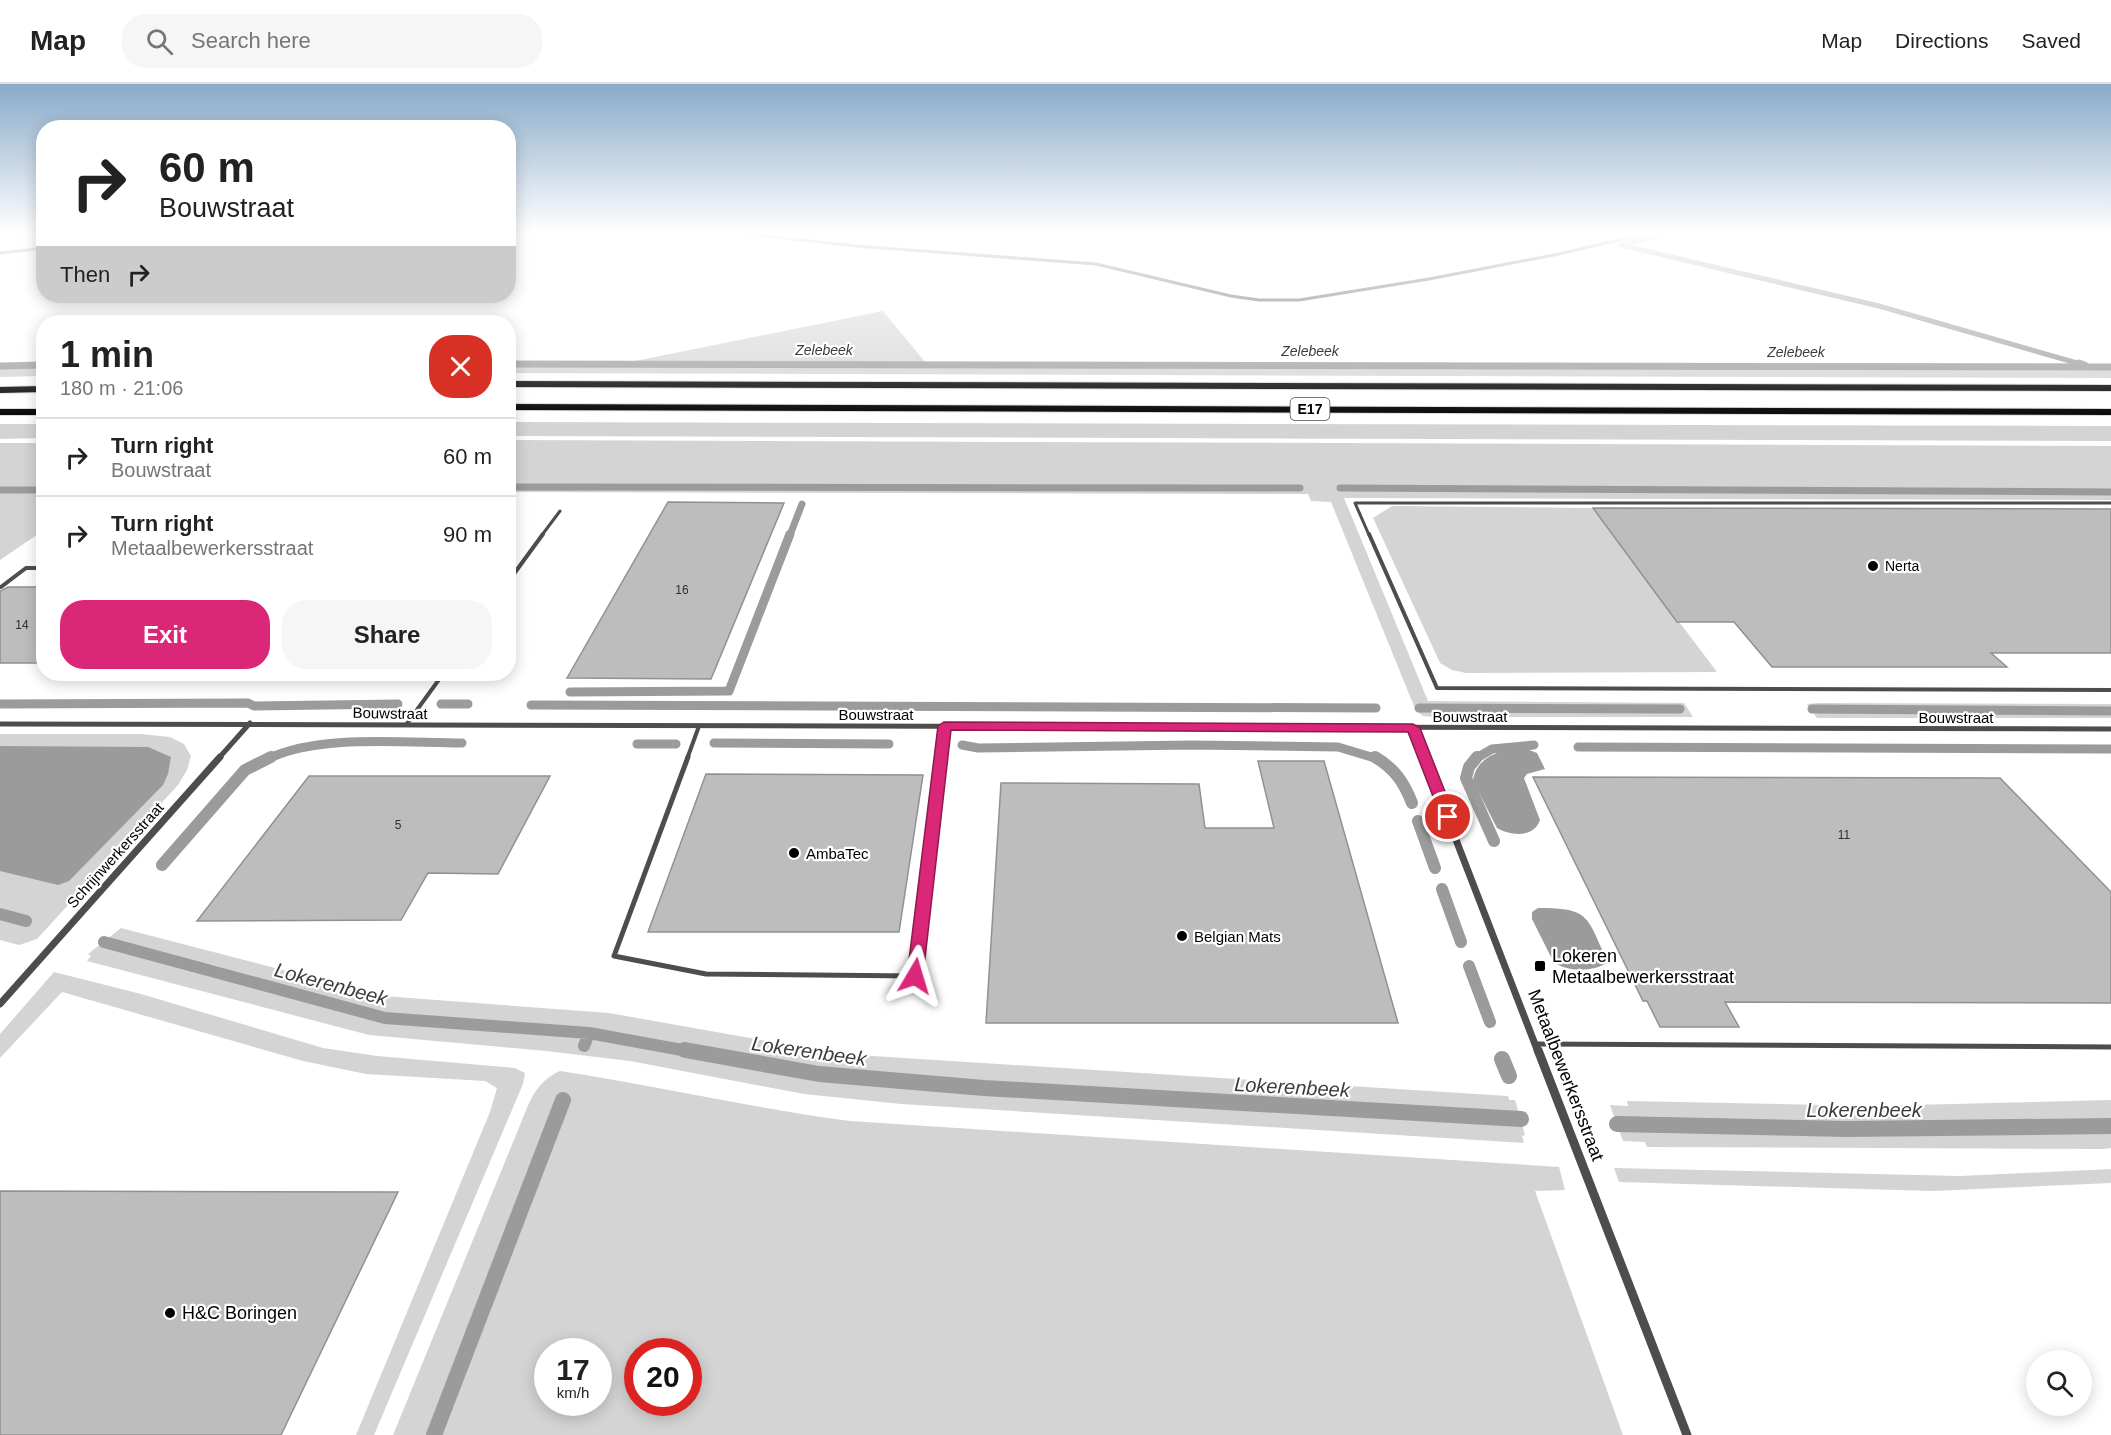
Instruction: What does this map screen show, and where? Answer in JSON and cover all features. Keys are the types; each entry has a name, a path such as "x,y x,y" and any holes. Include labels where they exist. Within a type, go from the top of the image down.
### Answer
{"highway":[{"name":"E17","path":"516,384 2111,388"},
{"path":"0,390 36,389"},
{"name":"E17","path":"516,407 2111,412"},
{"path":"0,412 36,412"}],"street":[{"path":"1242,297 1282,301 1317,297"},
{"name":"Schrijnwerkersstraat","path":"0,1004 250,723"},
{"name":"Bouwstraat","path":"0,724 2111,729"},
{"name":"Metaalbewerkersstraat","path":"1413,728 1687,1435"}],"lane":[{"path":"2111,503 1355,503 1437,688 2111,690"},
{"path":"516,571 560,510"},
{"path":"1,587 26,568 36,568"},
{"path":"406,725 438,681"},
{"path":"699,726 614,956 706,974 915,976 944,726"},
{"path":"1536,1044 2111,1047"}],"shaded area":[{"path":"883,311 926,363 2111,369 2111,378 516,373 516,362 630,362"},
{"path":"36,365 36,376 0,377 0,366"},
{"path":"516,422 2111,426 2111,441 516,436"},
{"path":"0,424 36,424 36,438 0,439"},
{"path":"516,440 2111,446 2111,500 1344,498 1428,701 1684,703 1693,717 1423,716 1416,711 1331,502 1311,501 1308,494 516,492"},
{"path":"0,443 36,443 36,535 0,560"},
{"path":"1392,506 1593,508 1717,672 1466,673 1452,670 1440,663 1373,518"},
{"path":"1807,704 2111,704 2111,718 1817,718"},
{"path":"0,734 141,734 170,737 184,744 191,756 187,770 178,785 37,939 19,945 0,940"},
{"path":"0,746 148,747 171,757 163,785 69,881 58,885 0,871"},
{"path":"1524,748 1537,753 1545,769 1527,774 1524,778 1540,820 1533,830 1515,834 1497,828 1473,781 1479,765 1491,756 1507,750"},
{"path":"1538,908 1569,910 1585,918 1608,962 1596,968 1580,970 1565,968 1553,961 1532,919 1532,912"},
{"path":"121,928 383,996 609,1013 841,1054 1508,1096 1509,1100 1515,1100 1525,1135 1522,1136 1524,1143 901,1104 804,1094 630,1061 369,1035 87,961 91,956 88,954"},
{"path":"54,972 141,994 323,1048 377,1056 515,1068 525,1073 523,1084 374,1435 356,1435 490,1112 497,1088 485,1081 366,1074 303,1061 62,992 0,1058 0,1034"},
{"path":"560,1071 850,1121 1559,1167 1565,1190 1535,1191 1623,1435 393,1435 529,1104 544,1082"},
{"path":"2111,1100 2111,1148 2103,1149 1647,1147 1645,1142 1623,1141 1610,1105 1628,1106 1627,1101 1872,1106"},
{"path":"1614,1168 1960,1176 2111,1169 2111,1183 1932,1191 1619,1182"}],"building":[{"path":"668,502 784,503 711,679 567,678"},
{"name":"Nerta","path":"1593,508 2111,509 2111,653 1991,653 2007,667 1772,667 1734,622 1677,622"},
{"path":"8,587 36,587 36,663 0,663 0,591"},
{"name":"Belgian Mats","path":"1258,761 1324,761 1398,1023 986,1023 1001,783 1199,784 1205,828 1274,828"},
{"name":"AmbaTec","path":"706,774 923,775 899,932 648,932"},
{"path":"309,776 550,776 498,874 428,873 401,920 197,921"},
{"path":"1533,777 2000,778 2111,892 2111,1003 1725,1002 1739,1027 1660,1027 1647,1001 1643,1001"},
{"name":"H&C Boringen","path":"0,1191 398,1192 281,1435 0,1435"}],"waterway":[{"path":"1841,297 2084,365"},
{"name":"Zelebeek","path":"2079,363 2085,365"},
{"name":"Zelebeek","path":"516,364 862,365"},
{"name":"Zelebeek","path":"516,364 2111,367"},
{"name":"Zelebeek","path":"0,366 36,365"},
{"path":"516,487 1300,488"},
{"path":"1340,488 2111,492"},
{"path":"0,490 36,490"},
{"path":"790,535 802,504"},
{"path":"570,692 729,691 790,534"},
{"path":"0,704 248,703 254,706 398,704"},
{"path":"441,704 468,704"},
{"path":"531,705 1376,708"},
{"path":"1419,708 1680,709"},
{"path":"1812,709 2111,711"},
{"path":"268,759 288,751 336,743 389,741 462,743"},
{"path":"714,743 889,744"},
{"path":"637,744 676,744"},
{"path":"962,745 978,748 1192,745 1338,747 1378,759"},
{"path":"1476,759 1492,749 1534,745"},
{"path":"1578,747 2111,749"},
{"path":"162,865 245,770 271,757"},
{"path":"1378,759 1398,776 1412,803"},
{"path":"1476,759 1469,767 1466,778 1494,841"},
{"path":"1418,821 1435,868"},
{"path":"1442,889 1461,942"},
{"name":"Lokerenbeek","path":"0,914 26,921"},
{"name":"Lokerenbeek","path":"104,942 385,1018 589,1033"},
{"path":"1469,966 1490,1022"},
{"path":"584,1046 589,1033"},
{"name":"Lokerenbeek","path":"589,1033 693,1052"},
{"name":"Lokerenbeek","path":"685,1050 819,1074 984,1088 1521,1119"},
{"path":"1502,1059 1509,1076"},
{"path":"434,1435 563,1100"},
{"name":"Lokerenbeek","path":"1617,1124 1847,1129 2111,1126"}],"place":[{"name":"Nerta","path":"1873,566"},
{"name":"AmbaTec","path":"794,853"},
{"name":"Belgian Mats","path":"1182,936"},
{"name":"Lokeren Metaalbewerkersstraat","path":"1540,966"},
{"name":"H&C Boringen","path":"170,1313"}],"route":[{"path":"915,976 944,726 1413,728 1448,817"}]}
